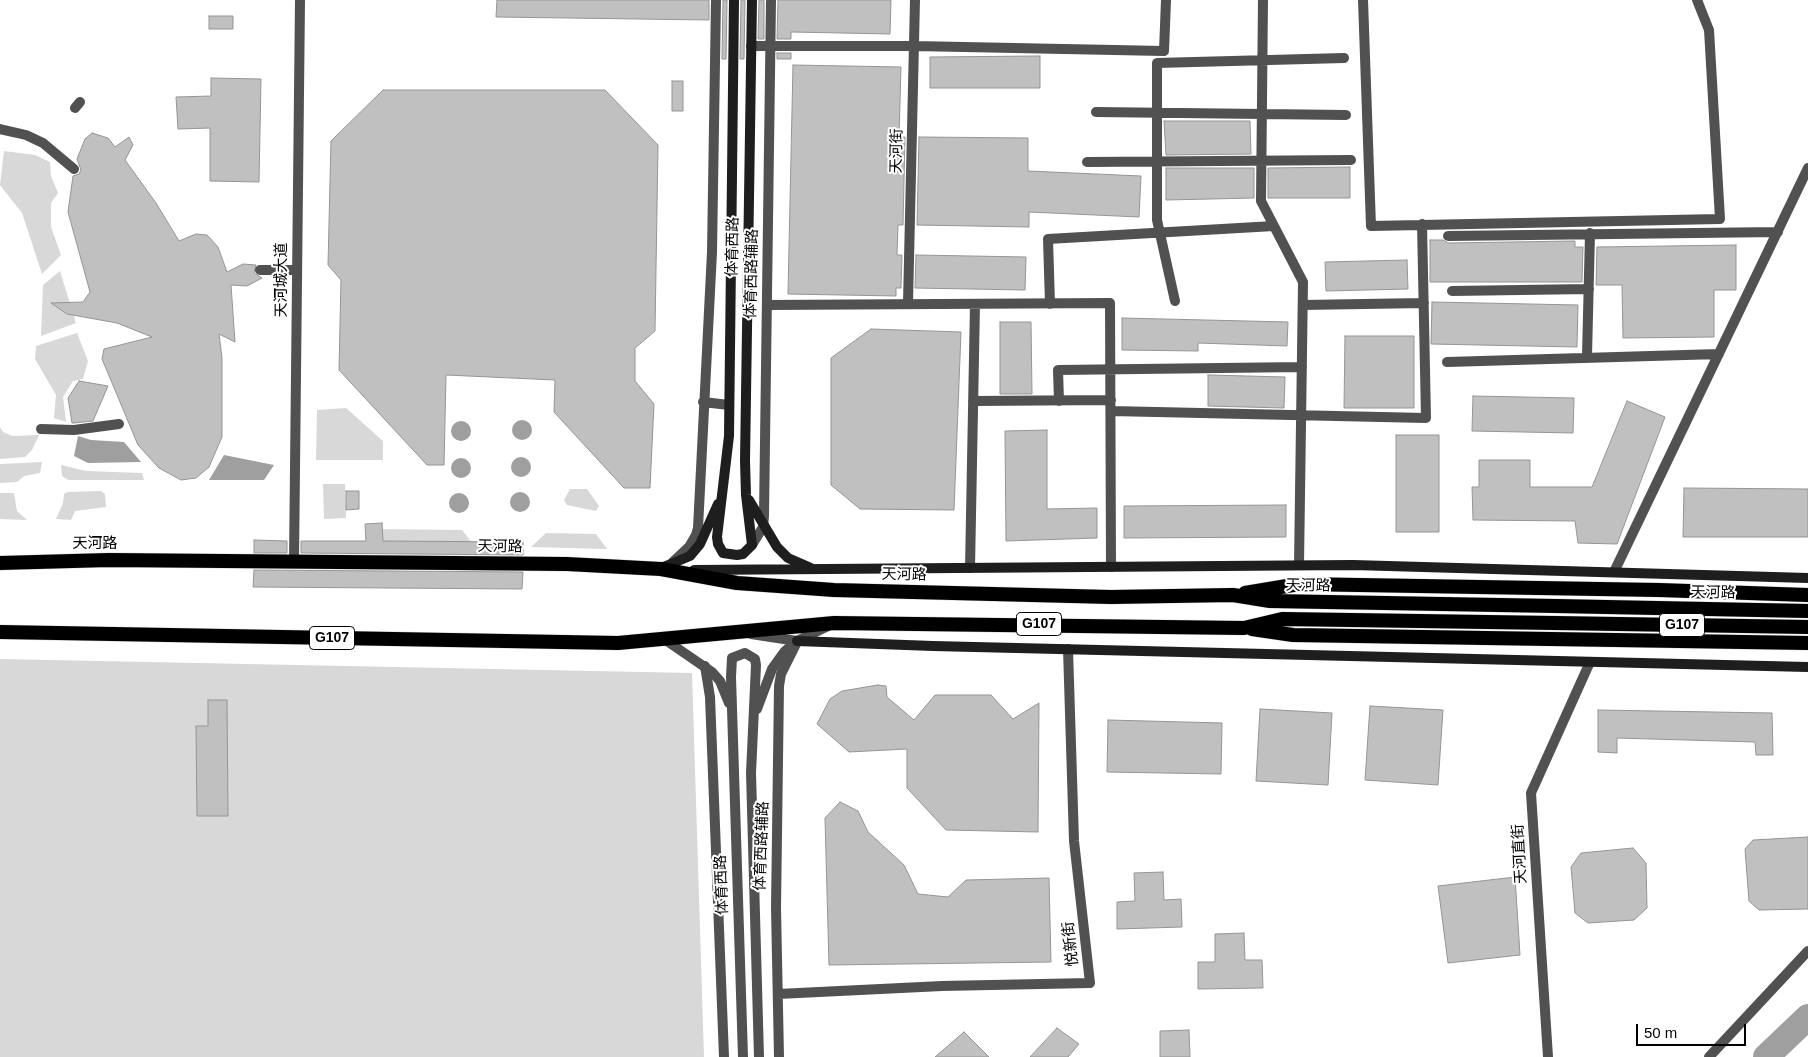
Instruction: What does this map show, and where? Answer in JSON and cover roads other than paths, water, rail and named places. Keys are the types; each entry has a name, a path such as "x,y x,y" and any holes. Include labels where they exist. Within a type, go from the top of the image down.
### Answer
{"highway":[{"name":"天河路","path":"0,563 90,560 557,564 660,569 737,583 834,590 1111,597 1232,595 1270,601 1808,611"},
{"path":"1232,595 1299,584 1659,590 1808,595"},
{"path":"1762,594 1768,602 1771,615 1769,632 1762,642"},
{"name":"G107","path":"0,632 618,643 727,631 834,623 1244,628 1282,619 1808,627"},
{"path":"1244,628 1293,635 1808,643"}],"main road":[{"name":"体育西路","path":"734,0 730,405 724,489 717,537 719,549 723,553 737,555 743,554 752,545 746,495 752,0"},
{"path":"660,569 683,560 700,544 724,489"},
{"path":"746,495 763,528 777,547 788,558 813,569"},
{"path":"1299,565 1299,584"},
{"path":"660,569 742,571 1299,565 1808,578"},
{"path":"797,641 1808,666"}],"street":[{"name":"天河城大道","path":"294,561 300,0"},
{"path":"660,569 683,554 696,535 712,252 716,0"},
{"name":"体育西路辅路","path":"763,528 771,0"},
{"name":"天河街","path":"908,304 915,0"},
{"path":"751,46 914,46 1164,51 1166,0"},
{"path":"1263,0 1261,201 1303,282 1299,565"},
{"path":"1363,0 1371,226 1720,219 1710,30 1697,0"},
{"path":"1175,301 1157,220 1157,62 1344,58"},
{"path":"1096,112 1346,115"},
{"path":"0,129 26,135 44,143 74,169"},
{"path":"1086,162 1351,160"},
{"path":"1614,572 1808,168"},
{"path":"1110,411 1426,418 1422,224"},
{"path":"1050,304 1048,238 1274,226"},
{"path":"1448,236 1778,232"},
{"path":"1587,356 1590,233"},
{"path":"260,270 297,270"},
{"path":"1452,291 1589,289"},
{"path":"1302,305 1424,303"},
{"path":"767,304 1110,304 1111,567"},
{"path":"970,568 974,304"},
{"path":"1447,362 1587,356 1719,354"},
{"path":"1059,401 1058,370 1302,367"},
{"path":"973,401 1111,400"},
{"path":"703,402 730,405"},
{"path":"41,429 119,424"},
{"path":"752,545 763,528"},
{"path":"753,722 772,669 785,651 797,641 834,623"},
{"path":"727,631 797,641"},
{"path":"664,639 705,666 720,681 732,711"},
{"name":"体育西路辅路","path":"779,1057 776,901 779,686 781,674 797,641"},
{"name":"悦新街","path":"778,994 942,986 1090,983 1074,841 1068,649"},
{"name":"体育西路","path":"743,1057 732,658 745,653 755,659 756,665 751,773 759,1057"},
{"name":"天河直街","path":"1548,1057 1531,793 1590,662"},
{"path":"705,666 710,697 724,1057"},
{"path":"1709,1057 1808,951"}],"waterway":[{"path":"1766,1057 1808,1017"}]}
